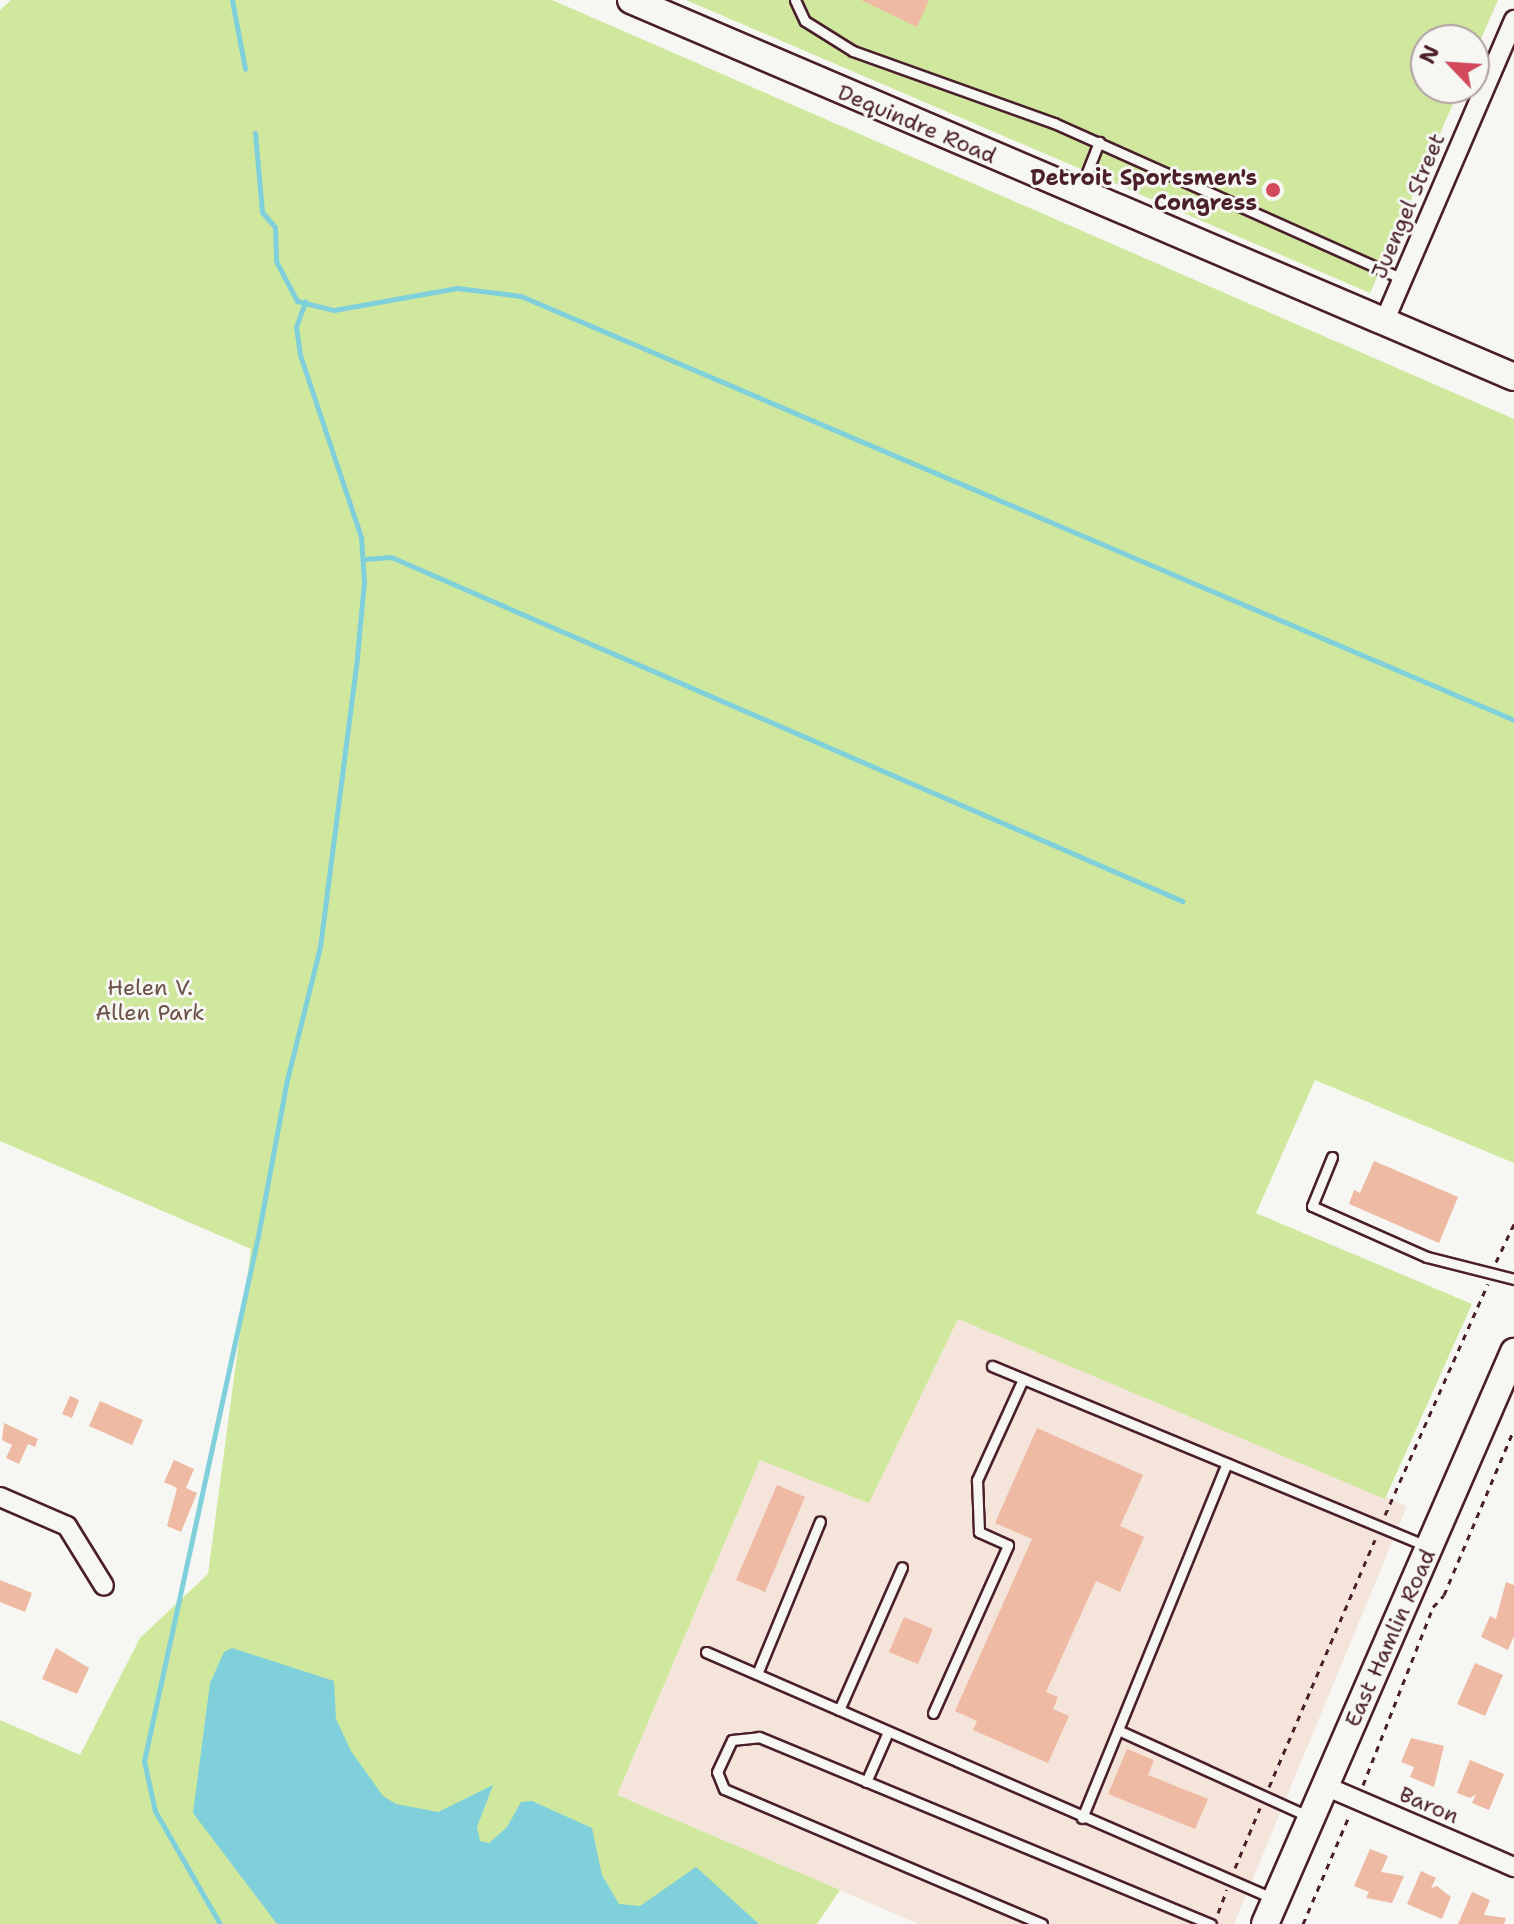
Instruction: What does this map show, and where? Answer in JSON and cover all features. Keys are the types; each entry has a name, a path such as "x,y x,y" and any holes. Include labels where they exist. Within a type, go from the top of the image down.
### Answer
{"main road":[{"name":"Dequindre Road","path":"631,0 1514,377"},
{"name":"East Hamlin Road","path":"1265,1924 1514,1352"}],"street":[{"name":"Juengel Street","path":"1384,322 1514,20"},
{"path":"0,1497 67,1526 104,1586"},
{"name":"Baron","path":"1325,1786 1514,1867"}],"lane":[{"path":"795,0 805,21 853,51 1099,142 1402,279"},
{"path":"1079,193 1099,142"},
{"path":"1332,1157 1312,1206 1427,1257 1514,1279"},
{"path":"992,1366 1430,1548"},
{"path":"933,1713 1008,1545 979,1532 977,1480 1023,1379"},
{"path":"1082,1818 1227,1463"},
{"path":"757,1674 820,1521"},
{"path":"839,1710 902,1567"},
{"path":"706,1652 1275,1900"},
{"path":"1118,1730 1311,1817"},
{"path":"866,1782 888,1732"},
{"path":"1042,1924 724,1789 717,1772 732,1740 759,1737 1191,1920 1213,1924"}],"path":[{"path":"1386,1514 1514,1224"},
{"path":"1365,1780 1433,1607 1444,1595 1514,1429"},
{"path":"1267,1789 1375,1539"},
{"path":"1235,1869 1260,1807"},
{"path":"1303,1924 1350,1815"},
{"path":"1213,1924 1226,1891"}],"shaded area":[{"path":"958,1319 1407,1506 1234,1924 919,1924 617,1795 760,1460 869,1502"}],"green space":[{"name":"Helen V. Allen Park","path":"11,0 552,0 1514,419 1514,1163 1315,1080 1256,1213 1472,1304 1385,1499 958,1319 869,1503 760,1460 617,1795 840,1890 817,1924 0,1924 0,1720 80,1755 140,1638 208,1574 251,1249 0,1141 0,10"},
{"name":"Detroit Sportsmen's Congress","path":"686,0 1498,0 1488,24 1410,24 1410,104 1453,104 1370,293"}],"water":[{"path":"232,1648 334,1681 336,1719 351,1751 383,1796 396,1804 438,1812 493,1785 477,1827 480,1841 489,1843 507,1827 521,1802 532,1801 592,1828 602,1875 619,1904 640,1906 696,1867 759,1924 277,1924 193,1813 210,1683 224,1652"}],"building":[{"path":"861,0 929,0 917,27"},
{"path":"1374,1161 1458,1197 1439,1243 1349,1204 1354,1190 1360,1193"},
{"path":"70,1396 79,1400 72,1418 62,1414"},
{"path":"100,1401 143,1420 132,1445 89,1426"},
{"path":"4,1423 38,1439 35,1447 28,1444 19,1464 6,1458 12,1445 2,1440"},
{"path":"1037,1428 1143,1475 1120,1526 1144,1537 1120,1592 1096,1581 1046,1692 1058,1697 1053,1709 1069,1716 1048,1763 973,1730 977,1721 955,1711 1032,1539 995,1523"},
{"path":"174,1460 194,1469 186,1488 197,1493 181,1532 167,1526 177,1488 164,1482"},
{"path":"777,1485 805,1497 765,1592 736,1580"},
{"path":"0,1580 32,1593 25,1612 0,1602"},
{"path":"1506,1582 1514,1585 1514,1636 1508,1650 1481,1637 1490,1616 1496,1619"},
{"path":"904,1617 933,1629 918,1664 889,1652"},
{"path":"56,1648 89,1668 77,1694 42,1679"},
{"path":"1475,1663 1503,1675 1485,1716 1457,1704"},
{"path":"1411,1738 1444,1746 1434,1787 1410,1777 1414,1767 1401,1762"},
{"path":"1127,1749 1154,1760 1148,1775 1208,1799 1195,1829 1108,1794"},
{"path":"1470,1760 1504,1774 1489,1810 1472,1803 1476,1794 1470,1798 1457,1793"},
{"path":"1370,1849 1388,1856 1381,1872 1404,1876 1392,1903 1366,1898 1369,1892 1354,1886"},
{"path":"1421,1871 1436,1878 1431,1888 1437,1886 1451,1897 1442,1919 1407,1904"},
{"path":"1472,1892 1490,1900 1484,1915 1506,1918 1504,1924 1458,1924"}],"waterway":[{"path":"232,0 245,69"},
{"path":"255,133 262,212 275,227 276,261 297,301 334,310 457,288 521,296 1514,720"},
{"path":"220,1924 155,1811 144,1761 258,1236 287,1080 320,947 357,657 364,582 361,537 300,355 296,327 305,302"},
{"path":"364,559 391,557 1182,901"}],"place":[{"name":"Detroit Sportsmen's Congress","path":"1273,190"}]}
